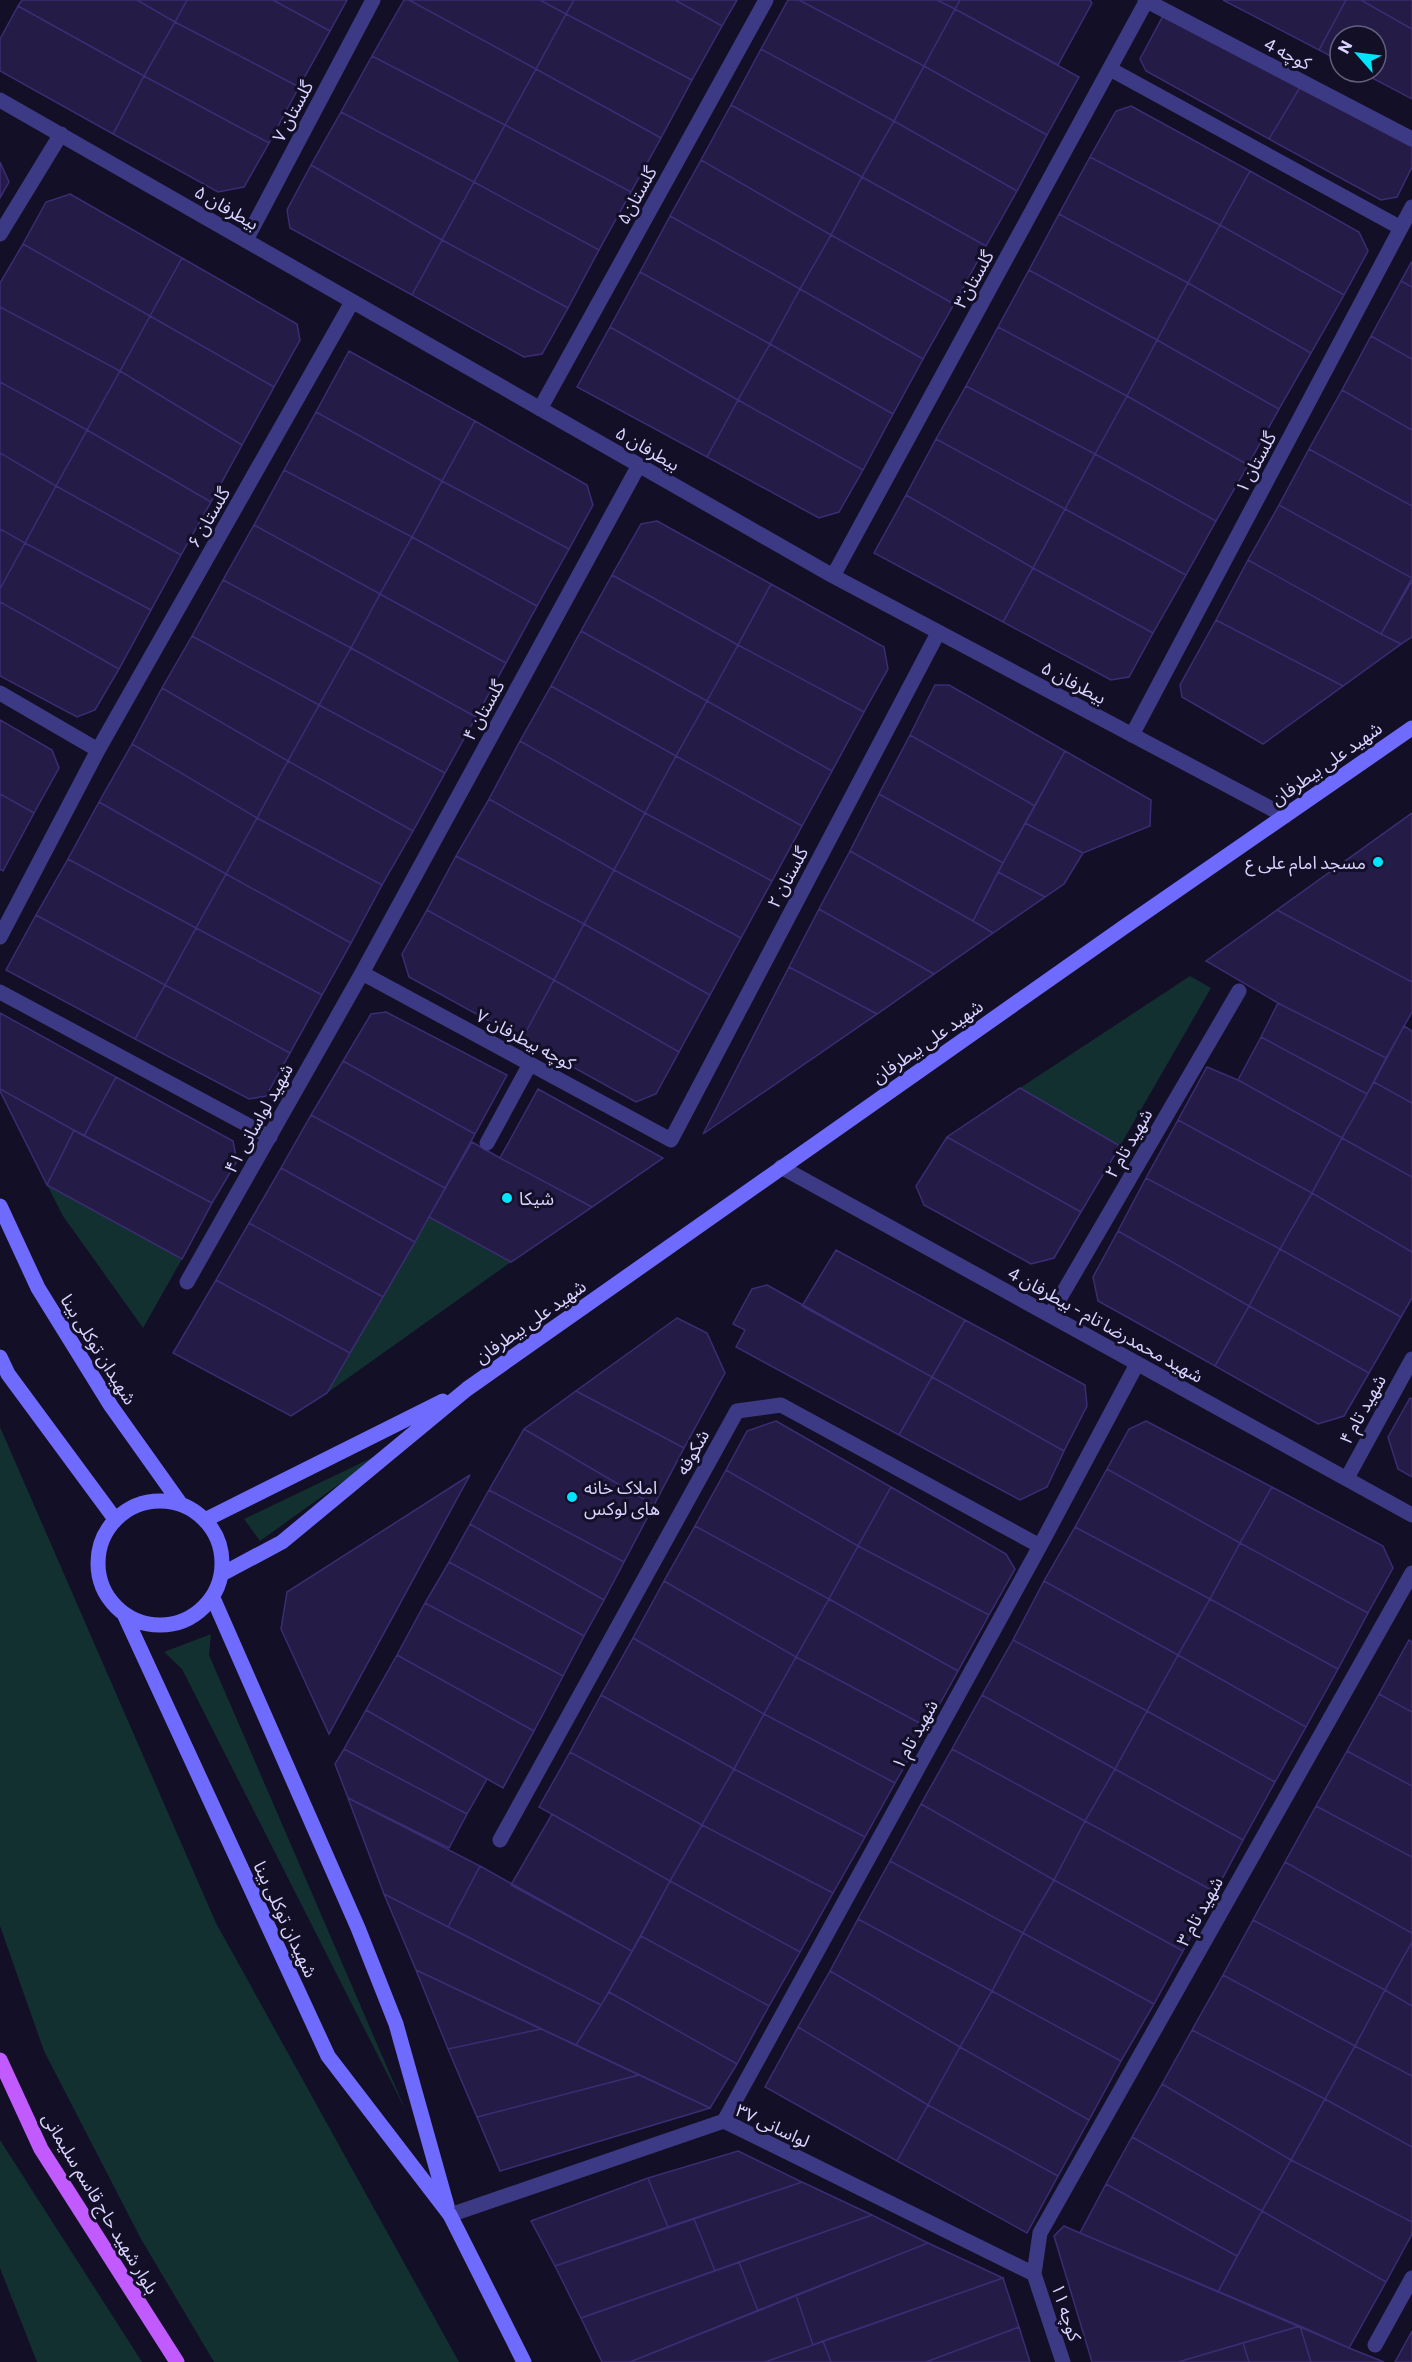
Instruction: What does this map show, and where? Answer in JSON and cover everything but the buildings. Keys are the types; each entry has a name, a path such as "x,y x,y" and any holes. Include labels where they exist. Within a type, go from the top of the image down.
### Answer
{"main road":[{"name":"شهید علی بیطرفان","path":"222,1574 282,1542 467,1389 781,1167 1412,728"},
{"name":"شهیدان توکلی بینا","path":"0,1206 39,1288 111,1406 180,1503"},
{"path":"0,1357 8,1374 115,1519"},
{"name":"شهید علی بیطرفان","path":"205,1520 467,1389"},
{"path":"157,1500 180,1503 197,1513 211,1526 221,1549 222,1574 213,1598 196,1615 172,1626 148,1626 124,1616 109,1601 99,1581 97,1558 103,1537 115,1519 135,1506 157,1500"},
{"name":"شهیدان توکلی بینا","path":"213,1598 358,1928 396,2024 450,2215"},
{"name":"شهیدان توکلی بینا","path":"124,1616 328,2056 450,2215 524,2362"},
{"name":"بلوار شهید حاج قاسم سلیمانی","path":"0,2060 41,2149 177,2362"}],"street":[{"name":"گلستان ۷","path":"246,240 373,0"},
{"name":"گلستان۵","path":"540,409 766,0"},
{"name":"گلستان۳","path":"833,576 1146,0"},
{"name":"کوچه 4","path":"1146,0 1412,139"},
{"path":"1110,69 1401,228"},
{"name":"بیطرفان ۵","path":"0,100 833,576 1285,816"},
{"path":"0,234 61,134"},
{"name":"گلستان ۱","path":"1132,735 1412,207"},
{"name":"گلستان ۶","path":"0,937 98,750 352,302"},
{"name":"گلستان ۴","path":"362,973 639,465"},
{"name":"گلستان ۲","path":"671,1140 938,633"},
{"path":"0,693 98,750"},
{"name":"کوچه بیطرفان ۷","path":"362,973 671,1140"},
{"name":"شهید لواسانی ۴۱","path":"187,1282 362,973"},
{"name":"شهید تام ۲","path":"1050,1315 1239,991"},
{"path":"0,992 270,1137"},
{"path":"487,1143 530,1064"},
{"name":"شهید محمدرضا تام - بیطرفان 4","path":"781,1167 1412,1515"},
{"name":"شهید تام ۴","path":"1347,1478 1412,1359"},
{"name":"شهید تام ۱","path":"724,2121 1040,1546 1137,1364"},
{"name":"شکوفه","path":"500,1840 737,1411 781,1405 1040,1546"},
{"name":"شهید تام ۳","path":"1034,2274 1040,2233 1412,1573"},
{"name":"لواسانی ۳۷","path":"450,2215 724,2121 1034,2274"},
{"name":"کوچه ۱۱","path":"1034,2274 1063,2362"},
{"path":"1375,2344 1412,2278"}],"green space":[{"path":"1190,976 1211,988 1120,1146 1020,1088"},
{"path":"47,1185 182,1259 143,1328 63,1216"},
{"path":"429,1217 511,1262 327,1393"},
{"path":"0,1427 216,1923 459,2362 214,2362 141,2239 44,2051 0,1926"},
{"path":"384,1452 260,1541 244,1519"},
{"path":"211,1634 209,1655 406,2111 182,1669 164,1652"},
{"path":"0,2140 142,2362 37,2362 0,2268"}],"place":[{"name":"مسجد امام علی ع","path":"1378,862"},
{"name":"شیکا","path":"507,1198"},
{"name":"املاک خانه های لوکس","path":"572,1497"}]}
